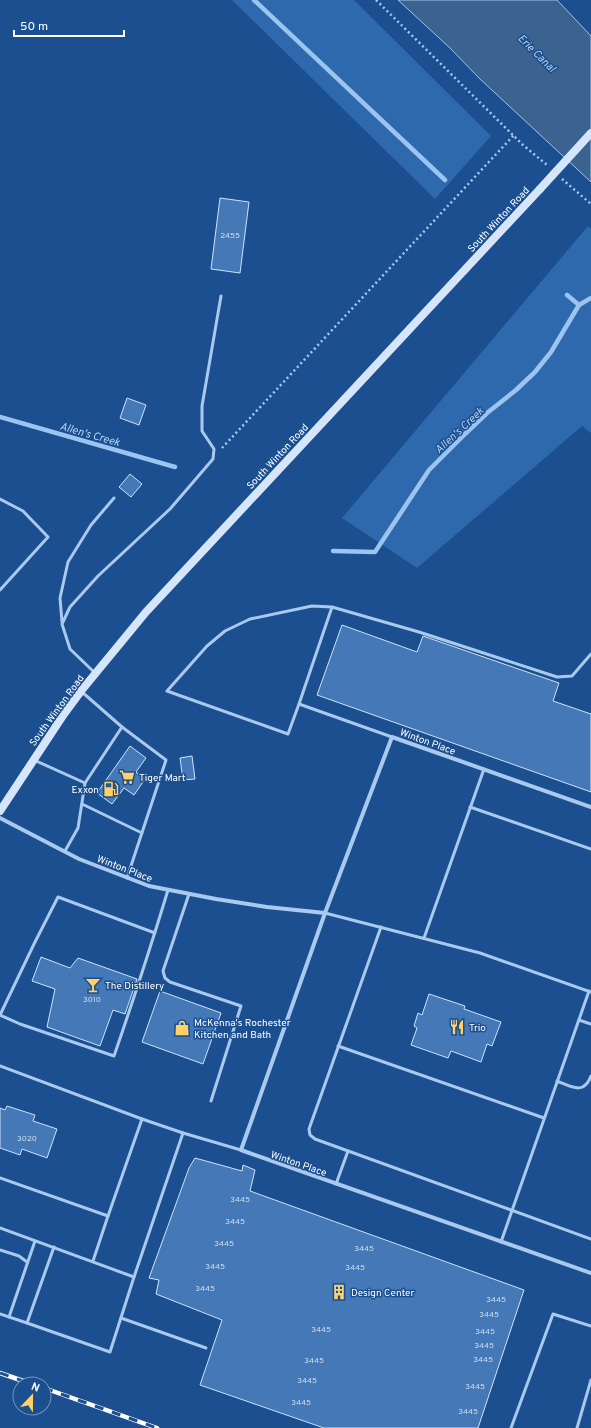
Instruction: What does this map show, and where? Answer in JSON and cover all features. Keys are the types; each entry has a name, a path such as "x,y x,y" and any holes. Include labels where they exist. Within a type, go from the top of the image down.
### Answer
{"main road":[{"name":"South Winton Road","path":"0,810 81,691 146,612 591,133"}],"street":[{"name":"Winton Place","path":"591,807 392,737 325,913 241,1150 591,1273"},
{"name":"Winton Place","path":"0,818 79,858 149,886 268,907 325,913"}],"lane":[{"path":"62,624 70,607 98,576 170,509 213,459 214,449 202,431 202,406 221,296"},
{"path":"96,674 70,649 62,624 60,598 68,562 91,525 114,498"},
{"path":"0,499 24,511 48,537 0,590"},
{"path":"332,607 300,704 288,734 167,692 207,646 231,628 250,619 312,606 332,607 419,632 557,677 572,676 591,654"},
{"path":"81,691 122,726 166,760 127,878"},
{"path":"300,704 392,737"},
{"path":"65,851 78,828 85,783 122,726"},
{"path":"33,760 85,783"},
{"path":"424,938 484,769"},
{"path":"82,804 142,833"},
{"path":"470,807 591,849"},
{"path":"155,933 58,897 34,942 0,1015 20,1024 114,1056 142,973 155,933 168,890"},
{"path":"189,894 163,971 165,978 170,982 241,1006 211,1100"},
{"path":"325,913 480,953 590,992 557,1081 501,1242"},
{"path":"381,927 309,1129 310,1135 315,1139 591,1239"},
{"path":"579,1020 591,1024"},
{"path":"338,1046 544,1118"},
{"path":"0,1066 182,1133 241,1150"},
{"path":"557,1081 576,1088 583,1088 588,1083 591,1076"},
{"path":"93,1261 142,1119"},
{"path":"0,1314 110,1352 182,1133"},
{"path":"336,1184 348,1151"},
{"path":"0,1178 108,1216"},
{"path":"0,1228 134,1276"},
{"path":"9,1317 35,1240"},
{"path":"27,1324 54,1247"},
{"path":"0,1250 19,1256 28,1262"},
{"path":"510,1428 553,1314 591,1326"},
{"path":"121,1318 206,1348"},
{"path":"577,1428 591,1380"}],"path":[{"path":"376,0 523,145"},
{"path":"213,459 514,135"}],"shaded area":[{"path":"232,0 354,0 491,136 435,199"},
{"path":"588,226 591,229 591,433 582,426 417,568 342,518"}],"water":[{"name":"Erie Canal","path":"398,0 557,0 591,36 591,182 480,79 450,48"}],"building":[{"path":"220,198 249,202 240,273 211,269"},
{"path":"127,398 146,405 139,425 120,418"},
{"path":"130,474 142,484 131,497 119,487"},
{"path":"342,625 417,652 423,636 559,683 553,701 591,714 591,792 317,695"},
{"path":"130,746 146,758 136,772 145,779 134,795 124,788 112,804 97,793"},
{"path":"192,756 195,779 183,780 180,758"},
{"path":"41,957 70,968 78,958 137,979 125,1014 113,1010 100,1046 47,1027 55,989 32,981"},
{"name":"McKenna's Rochester Kitchen and Bath","path":"160,991 221,1013 203,1064 142,1042"},
{"name":"Trio","path":"429,994 465,1006 464,1009 501,1022 492,1046 487,1044 481,1062 451,1051 448,1058 411,1045 417,1028 414,1026 418,1013 422,1015"},
{"path":"7,1106 35,1115 33,1121 57,1129 47,1158 22,1149 20,1155 0,1148 0,1108 5,1110"},
{"name":"Design Center","path":"195,1158 242,1171 243,1165 255,1170 250,1191 524,1290 478,1428 324,1428 200,1385 222,1320 156,1294 159,1280 149,1278 189,1168"}],"waterway":[{"path":"254,0 445,180"},
{"path":"567,295 579,305"},
{"name":"Allen's Creek","path":"333,551 375,552 429,470 487,413 516,390 535,372 551,352 579,305 591,298"},
{"name":"Allen's Creek","path":"0,417 175,467"}],"railway":[{"path":"0,1373 12,1377"},
{"path":"52,1391 157,1428"}],"place":[{"name":"Tiger Mart","path":"127,777"},
{"name":"Exxon","path":"111,789"},
{"name":"The Distillery","path":"93,985"},
{"name":"Trio","path":"457,1027"},
{"name":"McKenna's Rochester Kitchen and Bath","path":"182,1028"},
{"name":"Design Center","path":"339,1292"}]}
